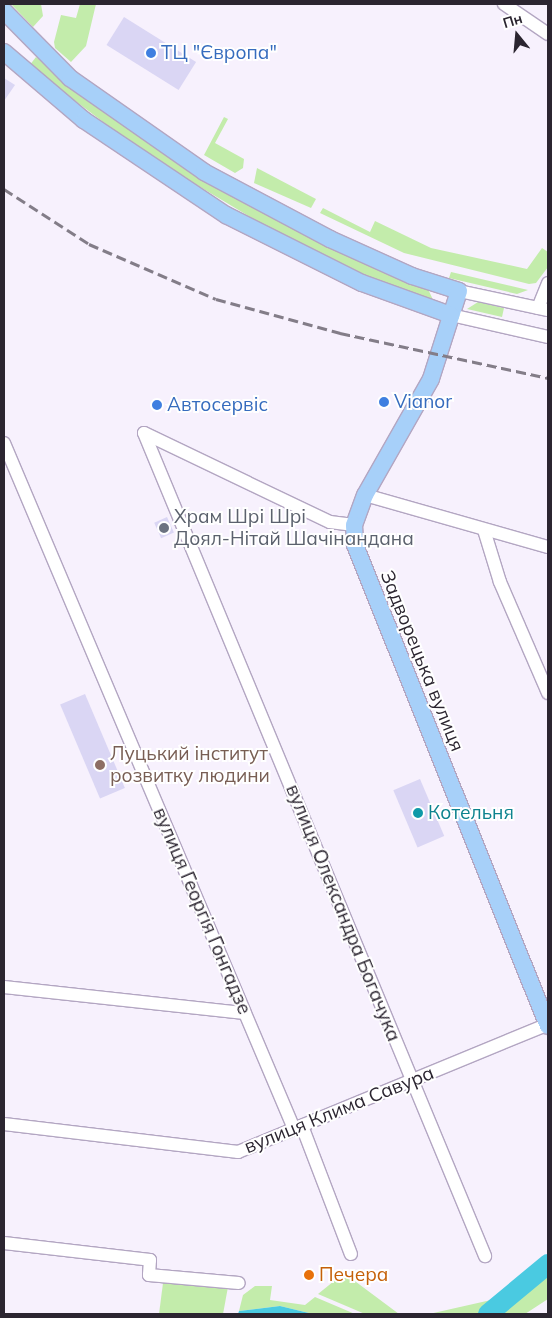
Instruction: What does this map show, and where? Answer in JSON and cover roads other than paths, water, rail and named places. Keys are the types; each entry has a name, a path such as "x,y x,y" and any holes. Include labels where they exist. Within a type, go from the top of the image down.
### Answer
{"main road":[{"path":"4,11 35,45 70,78 204,172 330,239 412,276 459,290"},
{"path":"17,64 35,45"},
{"path":"4,52 84,120 226,215 362,283 451,315"},
{"name":"Задворецька вулиця","path":"459,290 431,379 365,495 354,525 354,545 548,1025"}],"street":[{"path":"504,4 548,34"},
{"path":"459,290 543,309 548,283"},
{"path":"451,315 548,337"},
{"name":"вулиця Олександра Богачука","path":"354,525 330,522 144,433 485,1256"},
{"name":"вулиця Георгія Гонгадзе","path":"4,444 245,1013 298,1128 351,1254"},
{"path":"365,495 548,547"},
{"path":"484,530 500,582 548,693"},
{"path":"4,988 245,1013"},
{"name":"вулиця Клима Савура","path":"4,1124 238,1152 548,1025"},
{"path":"4,1243 150,1260 148,1275 239,1283"}],"water":[{"path":"280,1306 313,1314 238,1314 239,1311"}],"waterway":[{"path":"488,1314 548,1264"}],"railway":[{"path":"4,189 89,244 216,299 340,333 548,378"}],"place":[{"name":"ТЦ \"Європа\"","path":"151,53"},
{"name":"Vianor","path":"384,402"},
{"name":"Автосервіс","path":"157,405"},
{"name":"Храм Шрі Шрі Доял-Нітай Шачінандана","path":"164,528"},
{"name":"Луцький інститут розвитку людини","path":"100,765"},
{"name":"Котельня","path":"418,813"},
{"name":"Печера","path":"309,1275"}]}
